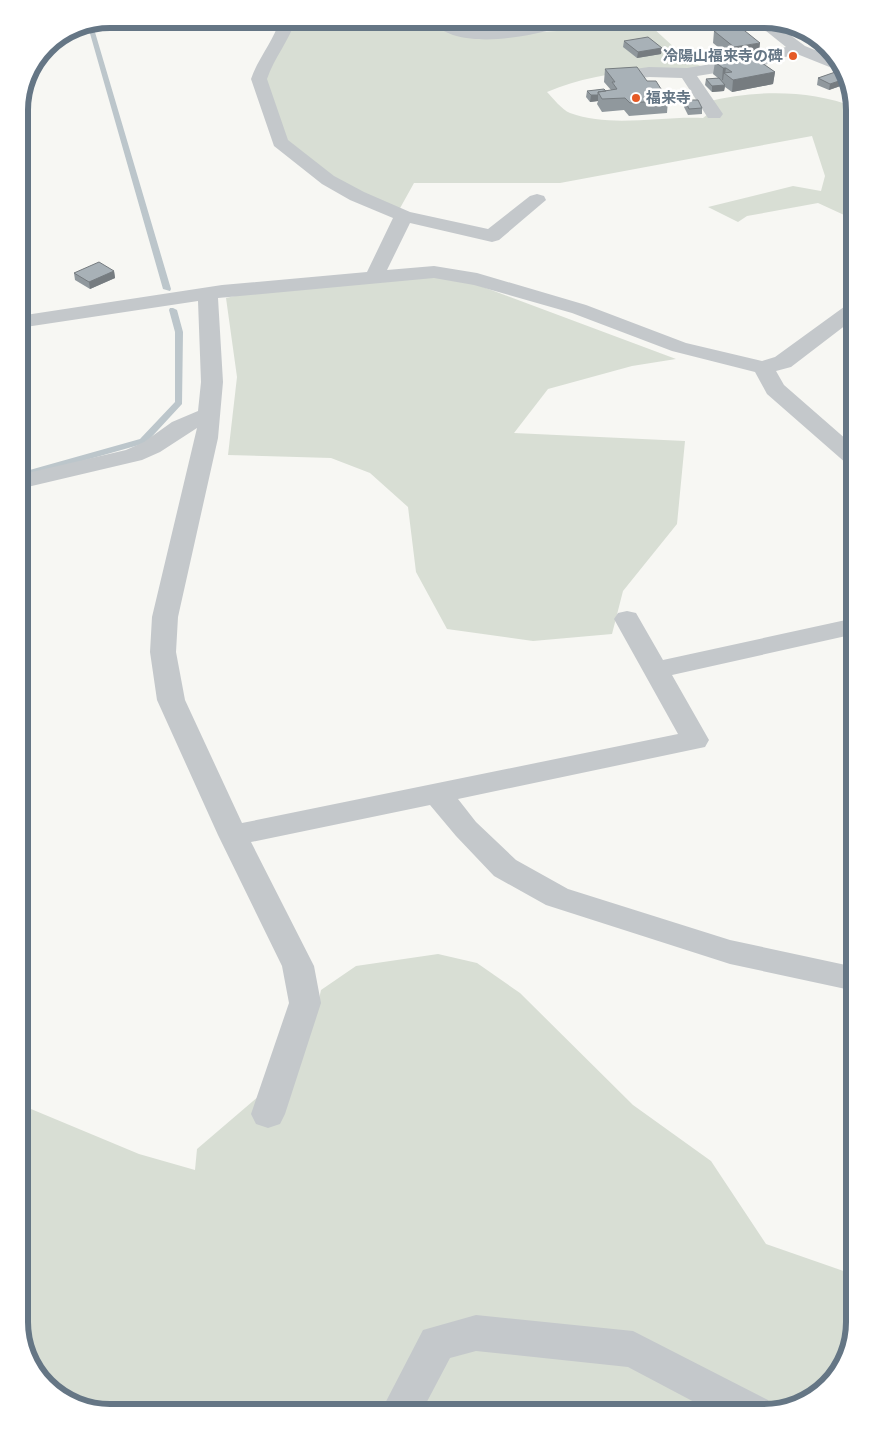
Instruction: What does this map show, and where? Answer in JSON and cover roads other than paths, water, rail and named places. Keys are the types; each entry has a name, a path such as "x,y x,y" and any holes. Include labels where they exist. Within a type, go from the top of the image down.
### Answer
{"street":[{"path":"286,28 261,70 258,79 280,142 328,180 357,196 404,216 492,236 537,200"},
{"path":"453,28 458,31 491,35 530,28"},
{"path":"772,28 799,48 832,63"},
{"path":"613,77 649,72 687,72 765,60 776,54 799,48"},
{"path":"687,72 714,114"},
{"path":"374,277 404,216"},
{"path":"28,321 208,293 434,272 477,278 580,309 679,347 762,368 783,362 846,315"},
{"path":"208,293 212,382 207,438 165,617 163,652 171,700 233,835 298,966 305,1003 268,1114"},
{"path":"762,368 775,389 846,451"},
{"path":"28,480 134,455 152,447 180,428 209,414"},
{"path":"827,434 846,434"},
{"path":"233,835 695,740 627,620"},
{"path":"655,670 846,628"},
{"path":"437,793 466,829 505,868 557,897 730,952 846,978"},
{"path":"405,1404 437,1342 476,1333 634,1349 737,1404"}],"waterway":[{"path":"92,29 167,289"},
{"path":"28,473 143,441 179,402 179,332 173,310"}],"place":[{"name":"冷陽山福来寺の碑","path":"793,56"},
{"name":"福来寺","path":"636,98"}]}
